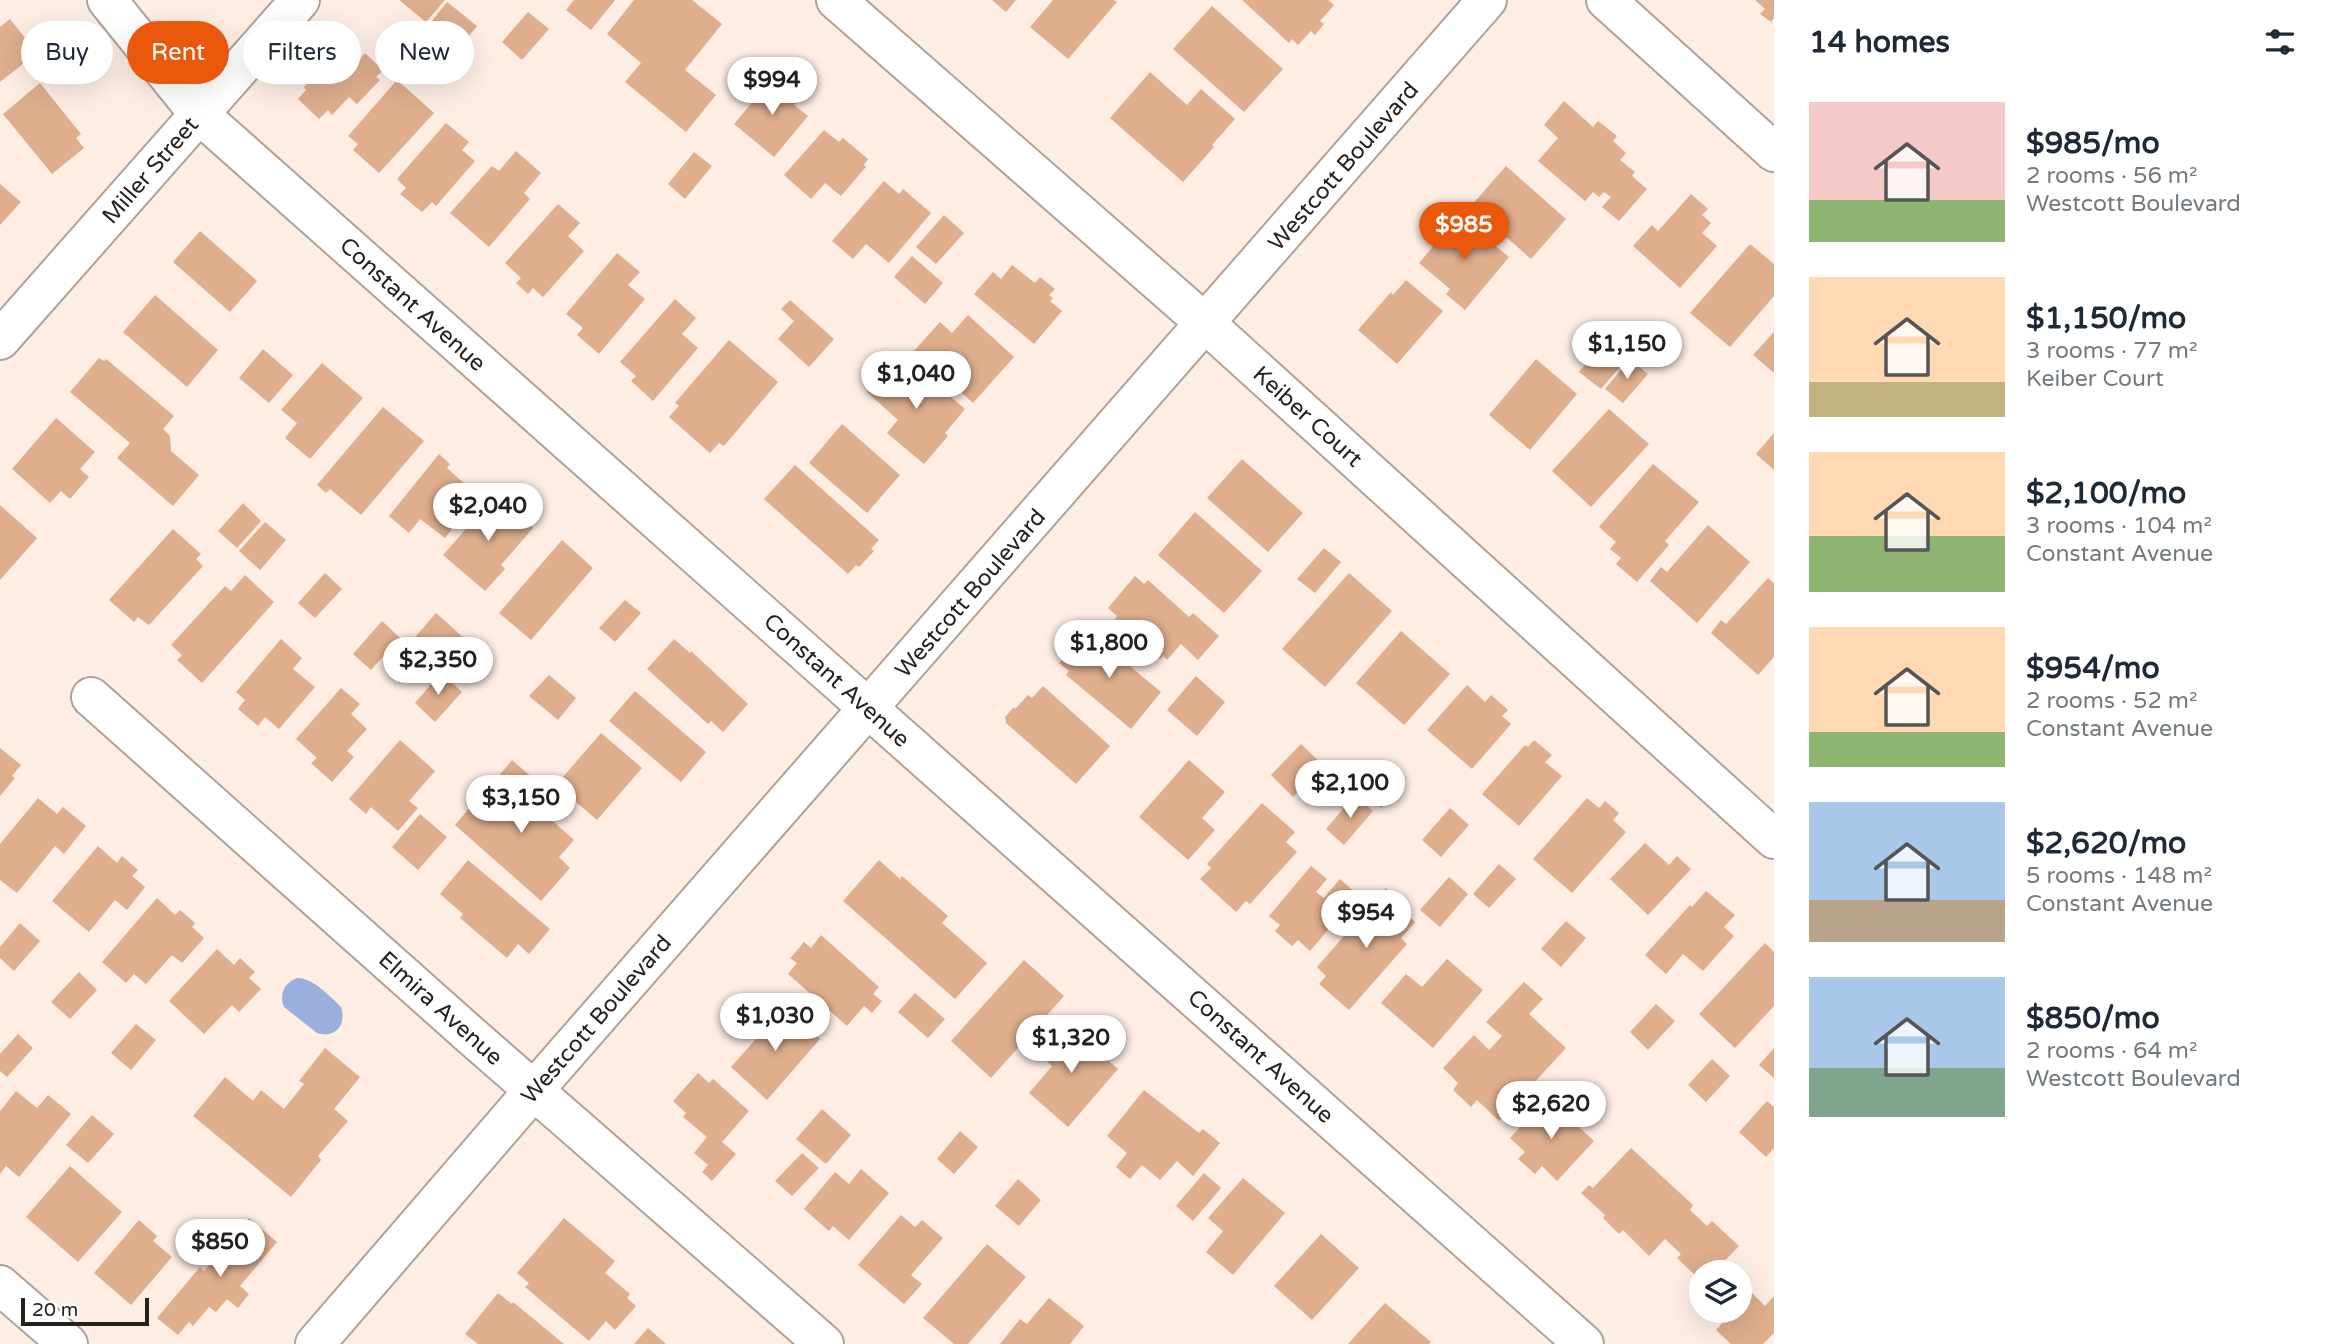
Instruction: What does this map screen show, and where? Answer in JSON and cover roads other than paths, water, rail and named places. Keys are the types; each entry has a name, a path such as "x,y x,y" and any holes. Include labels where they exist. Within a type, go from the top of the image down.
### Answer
{"street":[{"name":"Constant Avenue","path":"107,0 199,114 869,708 1564,1337"},
{"name":"Miller Street","path":"0,340 300,0"},
{"name":"Keiber Court","path":"836,0 1205,323 1774,839"},
{"name":"Westcott Boulevard","path":"315,1344 1487,0"},
{"path":"1606,0 1774,152"},
{"name":"Elmira Avenue","path":"91,697 824,1344"},
{"path":"0,1285 68,1344"}],"water":[{"path":"297,978 315,984 341,1007 341,1025 334,1032 317,1033 284,1007 284,990"}]}
